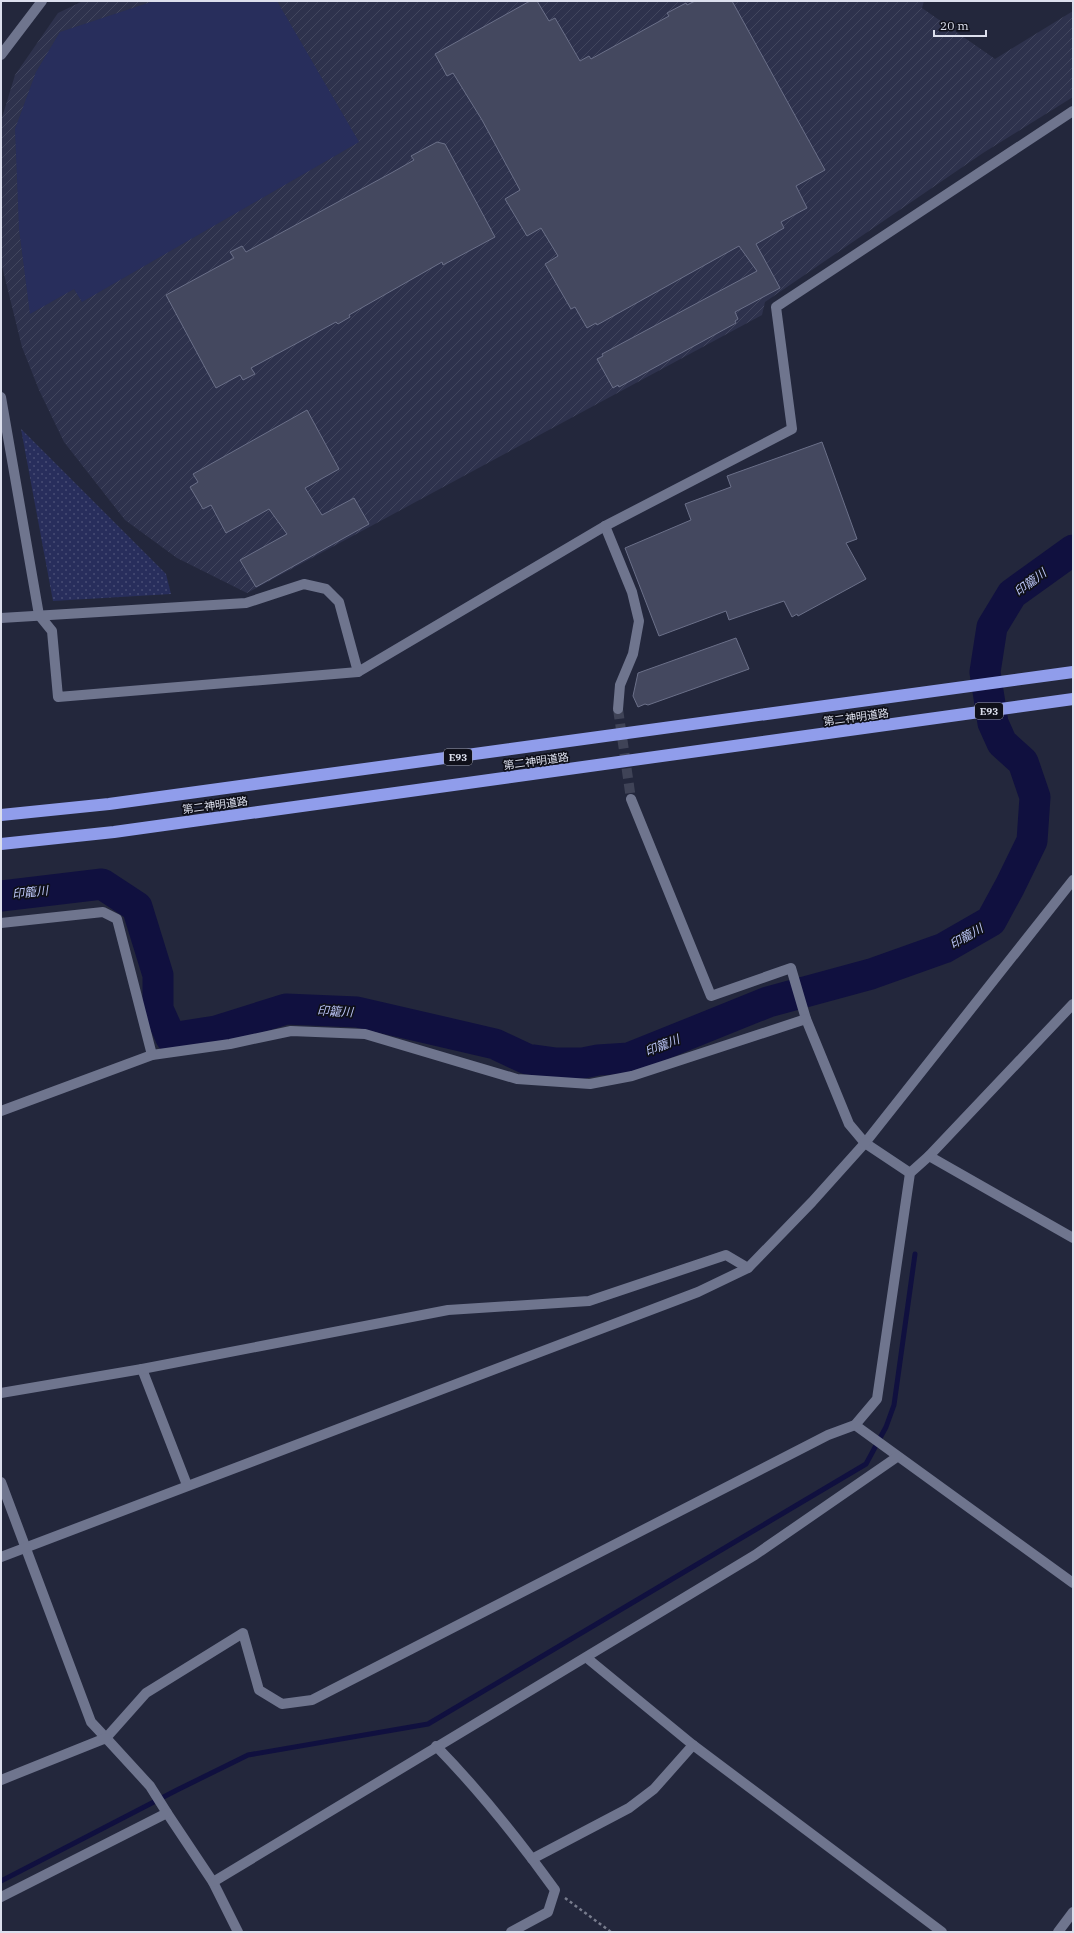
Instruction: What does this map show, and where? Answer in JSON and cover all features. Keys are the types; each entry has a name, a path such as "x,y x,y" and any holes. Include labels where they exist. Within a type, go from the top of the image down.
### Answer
{"highway":[{"name":"第二神明道路","path":"1,815 117,803 914,695 1073,672"},
{"name":"第二神明道路","path":"1,844 114,832 1073,699"}],"street":[{"path":"1,55 42,1"},
{"path":"1,397 39,615 52,631 58,697 358,672 605,526 792,429 776,307 1073,111"},
{"path":"605,526 632,592 639,621 633,654 620,685 618,709"},
{"path":"1,618 246,603 304,584 326,589 339,602 358,672"},
{"path":"631,799 711,996 791,968 806,1019 849,1124 865,1143 910,1172"},
{"path":"1,1557 698,1292 748,1268 812,1202 865,1143 1073,880"},
{"path":"1,923 103,912 116,919 152,1055"},
{"path":"1,1780 106,1738 146,1693 243,1633 259,1690 282,1704 312,1700 828,1435 855,1425 877,1399 910,1172 929,1156 1073,1004"},
{"path":"1,1111 152,1055 230,1044 291,1031 364,1034 517,1079 590,1084 632,1076 806,1019"},
{"path":"929,1156 1073,1238"},
{"path":"1,1393 142,1369 448,1310 589,1301 726,1255 748,1268"},
{"path":"142,1369 187,1485"},
{"path":"855,1425 1073,1583"},
{"path":"213,1882 436,1746 587,1658 754,1555 898,1457"},
{"path":"1,1482 91,1722 150,1786 213,1882 238,1932"},
{"path":"587,1658 693,1745 942,1932"},
{"path":"532,1859 629,1808 654,1789 693,1745"},
{"path":"436,1746 459,1770 532,1859 555,1890 548,1912 512,1932"},
{"path":"1,1897 167,1813"},
{"path":"1058,1932 1073,1912"}],"path":[{"path":"555,1890 611,1932"}],"shaded area":[{"path":"83,1 924,1 922,8 995,59 1073,11 1073,97 983,153 765,302 762,315 247,593 177,558 125,520 64,442 39,390 22,347 1,262 1,121 15,75 58,13"},
{"path":"154,1 277,1 359,142 82,302 74,289 30,314 19,229 15,129 36,72 60,32"},
{"path":"21,429 166,574 171,594 53,601"}],"building":[{"path":"530,1 537,1 549,21 555,18 580,61 589,56 591,59 669,16 667,13 686,3 687,5 695,1 732,1 825,170 796,186 807,208 781,222 784,228 756,244 780,288 735,312 738,319 735,321 736,323 619,387 618,385 613,388 597,359 603,356 602,354 757,271 739,246 597,325 596,323 587,328 575,307 571,309 545,264 558,256 541,228 527,236 505,199 520,190 482,120 453,73 447,76 435,54"},
{"path":"437,142 445,144 495,237 443,265 442,262 349,315 350,317 338,324 336,322 251,368 255,374 243,380 240,375 216,388 166,295 234,258 230,252 242,246 246,252 414,160 411,156"},
{"path":"307,410 339,469 305,488 322,515 354,498 369,524 256,587 240,560 287,534 269,509 226,533 211,505 203,509 190,487 198,482 193,474"},
{"path":"822,442 857,539 846,543 866,579 798,616 797,614 792,617 784,601 729,620 726,611 659,636 625,548 691,520 685,504 731,487 727,476"},
{"path":"736,638 749,669 648,705 645,704 638,707 633,696 638,673"}],"waterway":[{"name":"印籠川","path":"1,896 102,884 137,907 158,975 158,1009 171,1038 216,1031 286,1009 357,1012 495,1044 527,1059 556,1063 583,1063 598,1060 629,1058 768,1002 871,974 944,948 991,921 1032,841 1035,797 1023,762 1002,743 993,723 985,672 992,627 1012,594 1073,550"},
{"path":"1,1881 248,1755 428,1724 866,1464 886,1427 894,1405 915,1254"}],"tunnel":[{"path":"618,709 631,799"}]}
